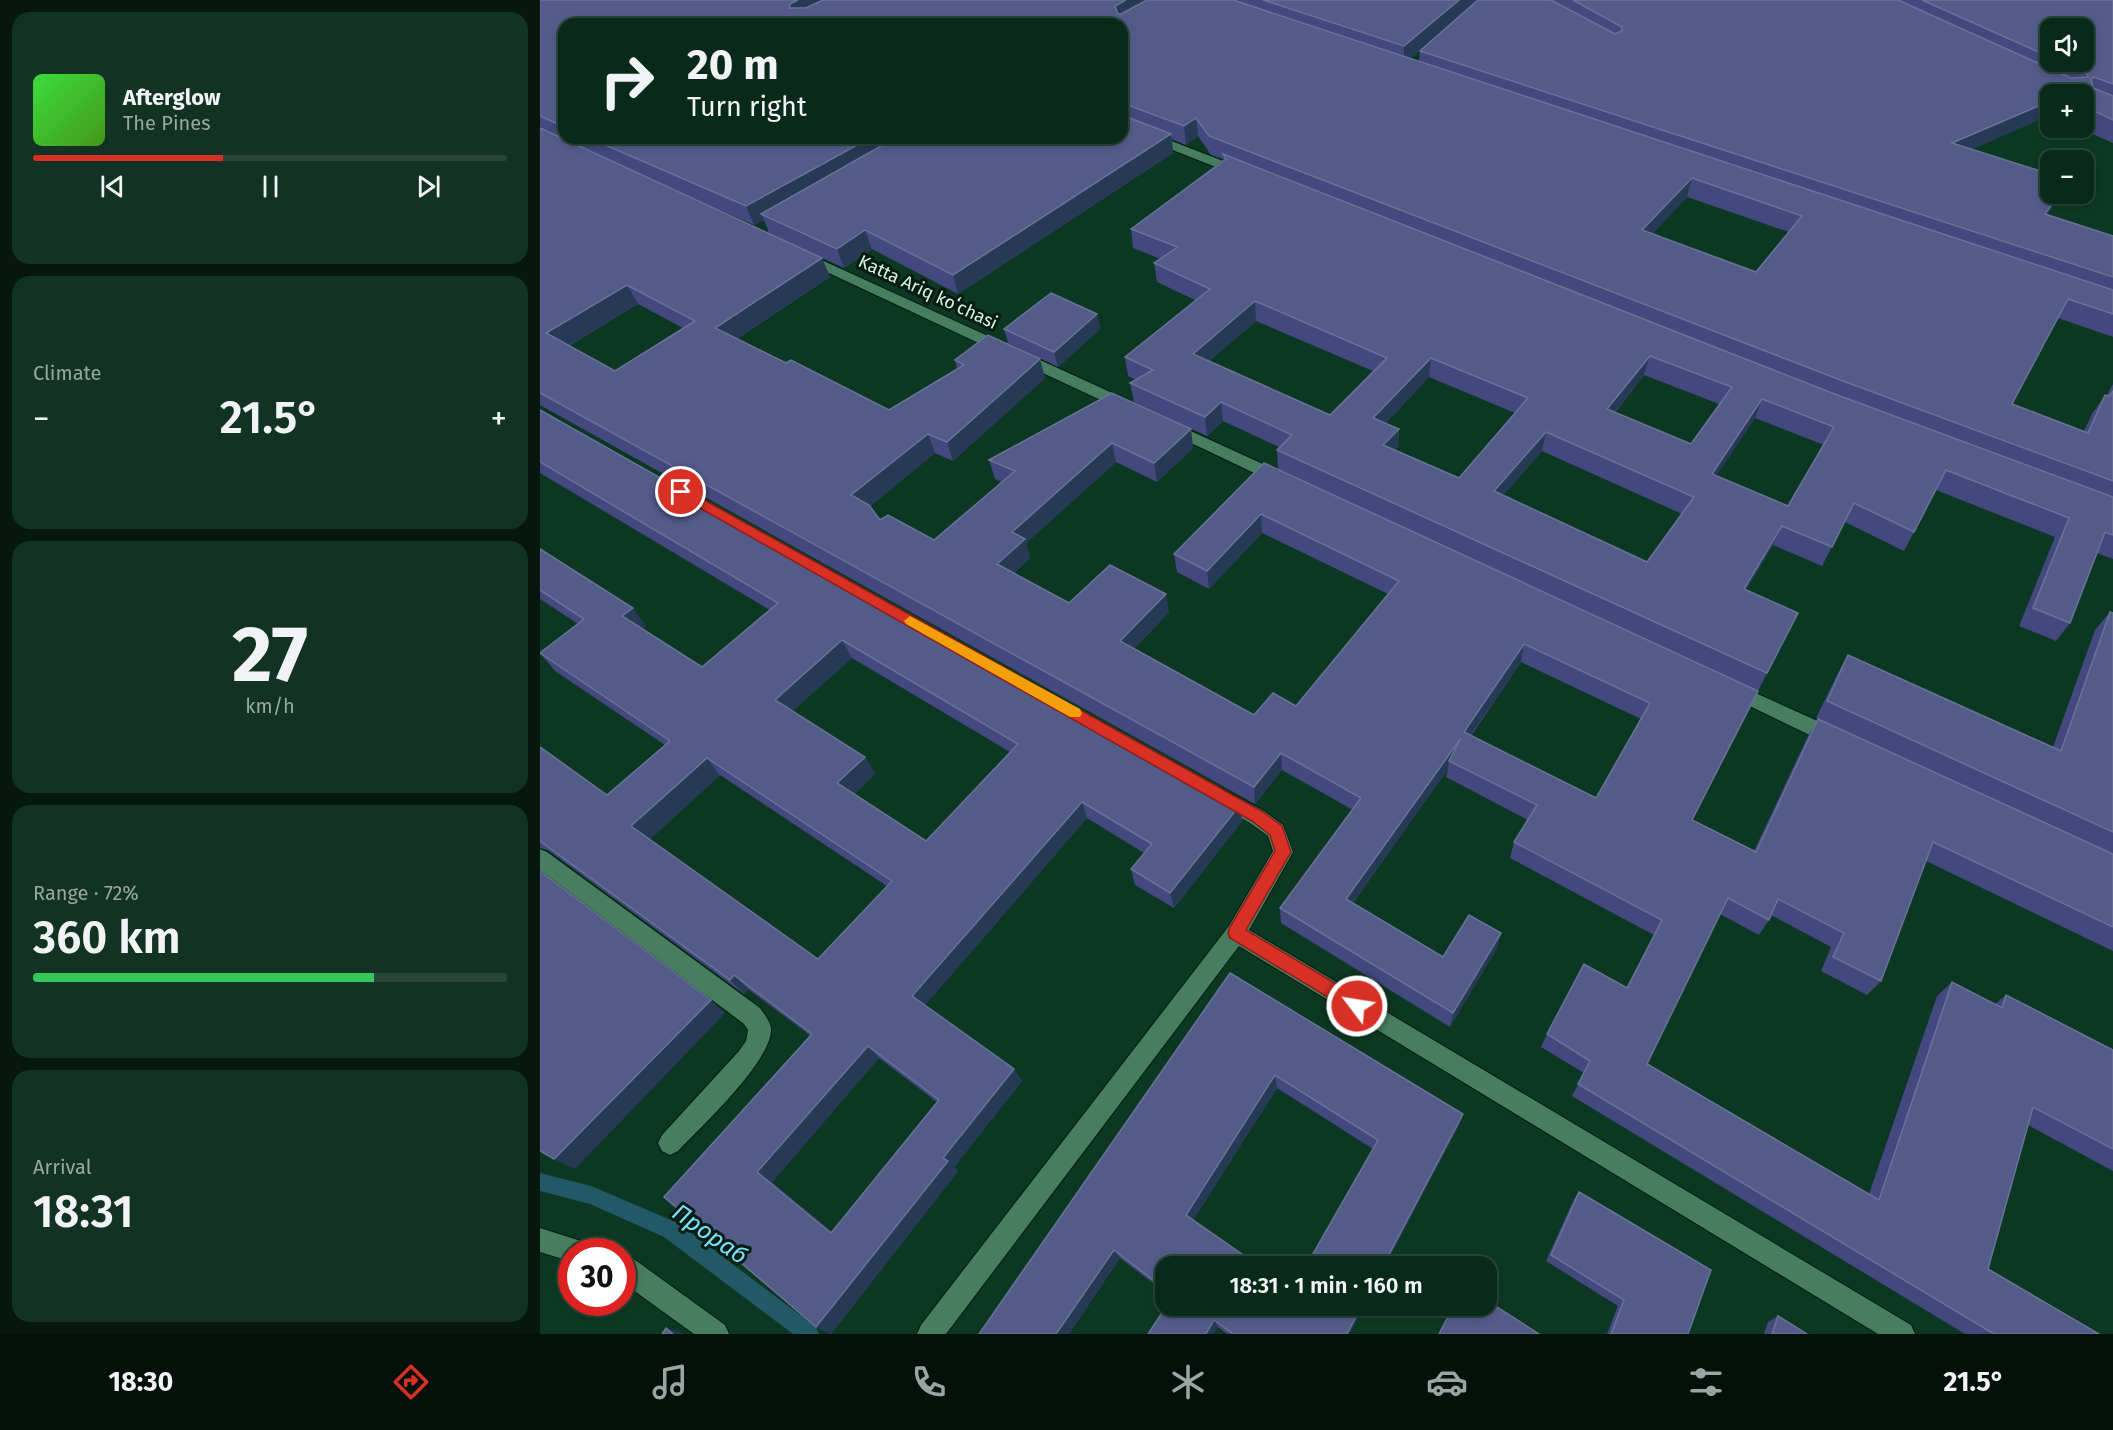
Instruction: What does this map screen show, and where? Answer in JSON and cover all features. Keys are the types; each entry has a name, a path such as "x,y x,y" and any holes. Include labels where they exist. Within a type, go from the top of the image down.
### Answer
{"street":[{"path":"1128,128 1255,178"},
{"name":"Katta Ariq koʻchasi","path":"787,248 1298,487"},
{"path":"1722,685 1852,746"},
{"path":"930,1334 1236,933 1283,852 1276,831 1257,817 1205,787"},
{"path":"540,858 752,1016 760,1028 756,1045 747,1059 670,1143"},
{"path":"1236,933 1902,1334"},
{"path":"540,1240 558,1246"},
{"path":"636,1276 716,1334"}],"building":[{"path":"540,0 798,0 790,4 789,8 806,8 823,0 1126,0 1115,6 1118,14 1121,14 1147,0 1233,0 2113,290 2113,314 2068,299 2012,404 2088,433 2105,395 2110,396 2113,391 2113,481 1843,381 1209,136 1196,118 1184,126 1128,105 1128,18 558,18 558,124 540,116","holes":["1692,178 1802,216 1756,272 1642,230"]},
{"path":"1263,0 1459,0 1404,46"},
{"path":"1478,0 1551,0 1615,34 1622,31 1622,27 1573,0 1898,0 2040,64 2040,72 2058,72 2071,78 2088,77 2082,72 2094,72 2094,18 2040,18 2040,53 1922,0 2113,0 2113,84 2094,77 2091,79 2092,84 2040,84 2040,105 1952,143 2040,171 2040,204 2052,204 2045,214 2113,236 2113,277 1420,51"},
{"path":"2094,88 2113,96 2113,120 2094,111"},
{"path":"1128,117 1171,134 953,275 865,230 837,249 761,214 884,144 1128,144"},
{"path":"540,128 558,136 558,144 575,144 822,258 715,328 786,363 791,360 889,410 964,365 955,360 988,335 1040,359 947,442 928,434 851,495 869,505 880,520 888,515 934,540 1015,471 989,460 1112,393 1191,429 1154,463 1112,443 1012,532 1025,539 997,564 1069,603 1110,565 1166,594 1120,641 1254,715 1273,693 1296,706 1399,581 1261,514 1207,571 1174,554 1264,463 1758,691 1692,820 1756,852 1818,719 2113,854 2113,927 1933,842 1881,981 1833,957 1844,933 1778,899 1769,920 1728,898 1647,1064 1879,1200 1952,982 2002,1008 2006,995 2113,1050 2113,1149 2033,1107 1988,1269 2099,1334 1994,1334 1578,1084 1590,1061 1547,1034 1584,964 1627,988 1662,920 1514,842 1537,805 1449,761 1461,738 1346,899 1443,957 1469,915 1501,933 1453,1013 1280,908 1361,798 1281,753 1254,787 540,393","holes":["627,285 695,321 615,371 546,333","1524,644 1650,703 1596,798 1464,732"]},
{"path":"603,144 859,144 746,206"},
{"path":"1223,154 1832,393 2113,497 2113,535 2105,532 2070,623 2033,608 2069,518 1946,470 1914,532 1854,503 1832,547 1782,526 1744,589 1798,613 1767,673 1277,450 1292,435 1221,402 1205,417 1130,383 1153,370 1125,357 1210,289 1154,263 1178,247 1131,229 1226,159","holes":["1255,301 1387,358 1330,415 1193,354","1650,356 1732,387 1691,444 1607,409","1431,358 1528,398 1459,478 1383,445 1399,429 1373,418","1762,399 1834,427 1788,506 1712,474","1546,432 1694,497 1647,562 1494,491"]},
{"path":"1051,293 1097,314 1054,352 1004,329"},
{"path":"540,410 1240,805 1170,893 1131,869 1152,844 1082,802 912,996 1014,1069 943,1158 948,1161 816,1327 664,1197 812,1034 734,975 730,980 540,841 540,747 607,795 670,741 540,653 584,619 540,590 540,549 633,608 622,616 702,667 778,603 540,462","holes":["842,640 1018,744 926,841 837,783 865,757 775,700","707,758 892,881 818,959 631,826","868,1046 939,1100 831,1233 757,1172"]},
{"path":"2110,612 2113,613 2113,832 1827,701 1848,655 2061,751"},
{"path":"540,871 711,1000 554,1159 540,1151"},
{"path":"1230,973 1463,1114 1388,1256 1312,1256 1378,1140 1275,1075 1186,1215 1245,1256 1155,1256 1155,1282 1114,1250 1056,1334 979,1334"},
{"path":"1579,1192 1711,1270 1688,1334 1611,1334 1624,1300 1551,1255"},
{"path":"1497,1307 1539,1334 1439,1334 1448,1316 1497,1316"},
{"path":"1160,1316 1356,1316 1347,1334 1233,1334 1214,1320 1206,1334 1148,1334"},
{"path":"1778,1316 1807,1334 1772,1334"},
{"path":"666,1328 673,1334 662,1334"}],"waterway":[{"name":"Прораб","path":"540,1182 591,1195 671,1230 809,1334"}],"slow traffic":[{"path":"910,621 1075,713"}],"route":[{"path":"681,492 1257,817 1276,831 1283,852 1236,933 1357,1006"}]}
